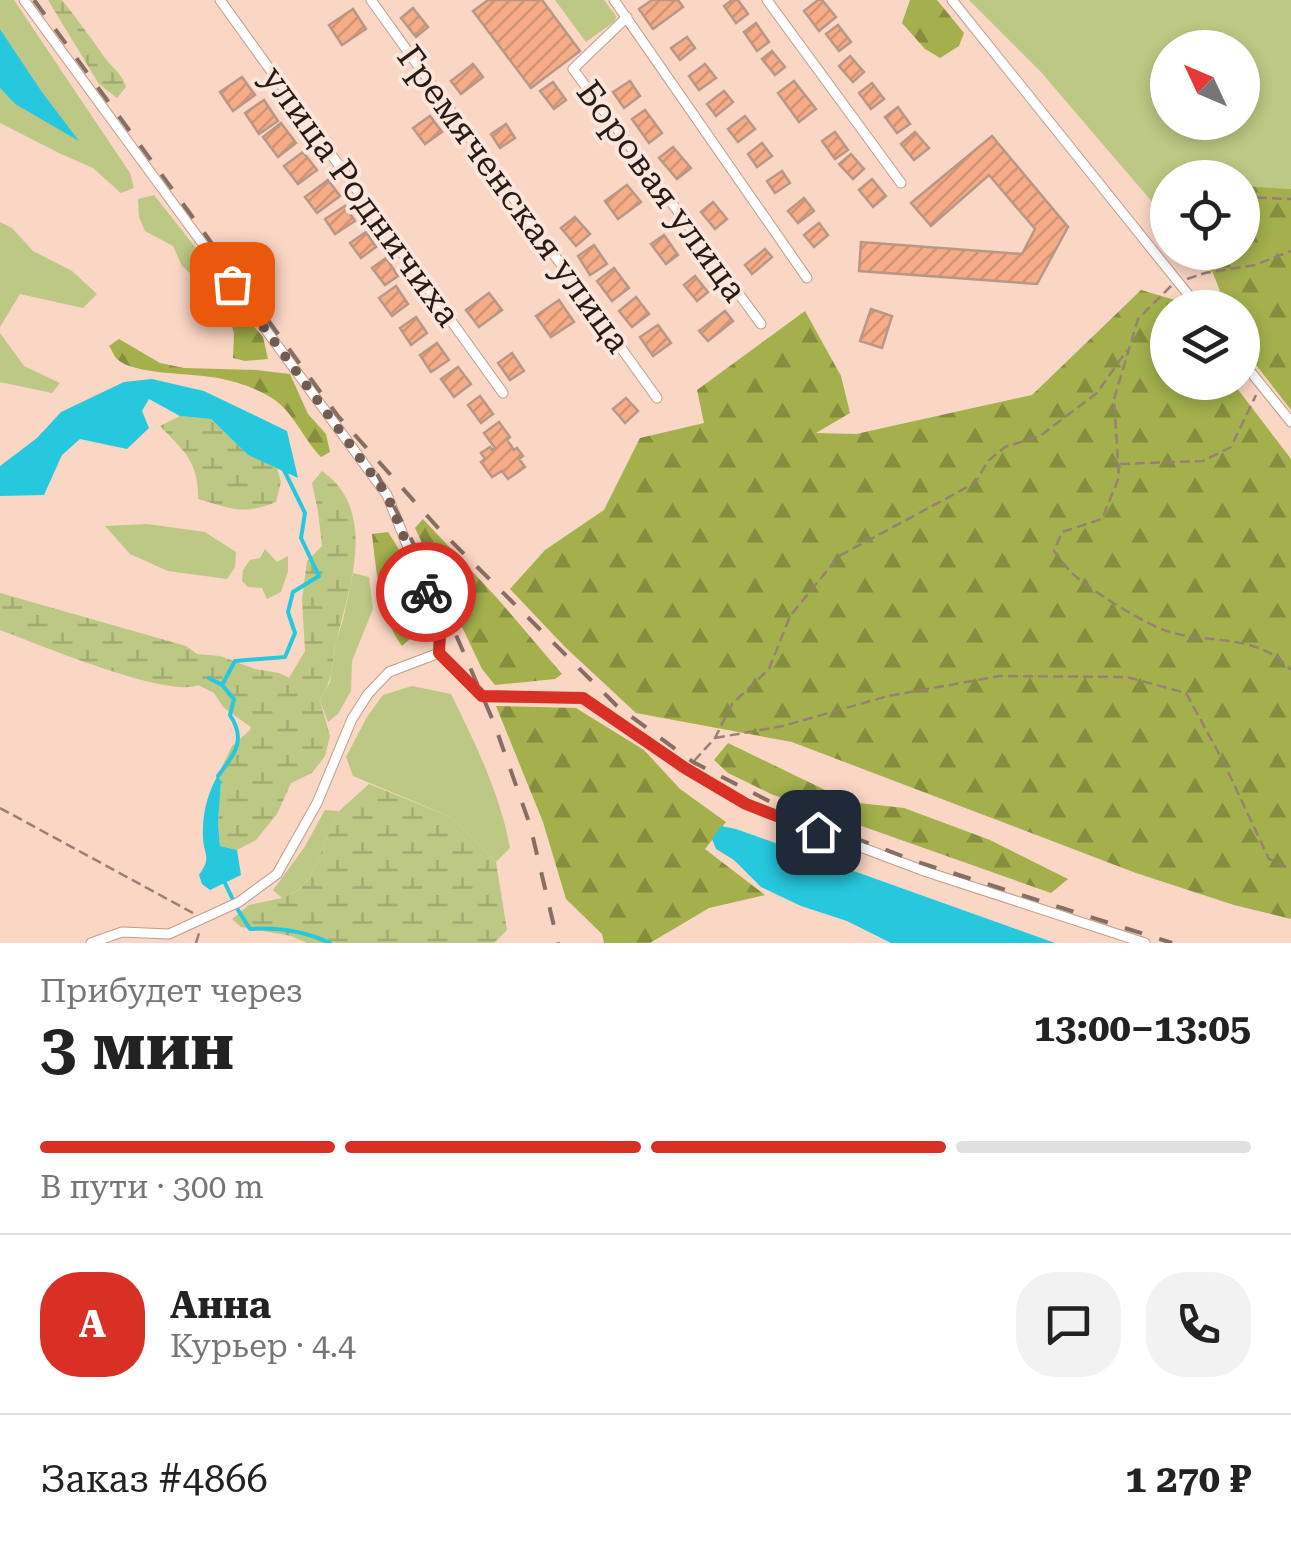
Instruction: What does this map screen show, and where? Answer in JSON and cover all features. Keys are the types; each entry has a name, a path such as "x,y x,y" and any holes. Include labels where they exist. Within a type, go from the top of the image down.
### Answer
{"street":[{"path":"24,0 387,495 440,629 439,653 482,696 583,698 685,768 746,804 927,872 1145,943"},
{"name":"улица Родничиха","path":"220,0 502,393"},
{"name":"Гремяченская улица","path":"371,0 657,398"},
{"path":"614,0 807,278"},
{"path":"766,0 901,183"},
{"path":"952,0 1185,290"},
{"name":"Боровая улица","path":"627,17 573,69 760,324"},
{"path":"1261,384 1291,422"},
{"path":"91,943 122,932 168,934 234,904 277,874 318,802 352,719 368,694 388,672 439,653"}],"path":[{"path":"1260,198 1291,199"},
{"path":"1291,251 1255,264 1177,280 1138,320 1114,399 1119,477 1102,520 1062,532 1054,551 1091,588 1168,632 1246,643 1282,660 1291,670"},
{"path":"685,768 715,738 732,704 769,669 790,616 839,556 960,493 975,482 988,461 1005,447 1040,436 1097,393 1130,345"},
{"path":"1118,464 1204,460 1231,447 1261,384"},
{"path":"715,738 783,726 888,696 1000,676 1128,677 1186,693 1269,859 1291,869"},
{"path":"0,808 203,919"}],"green space":[{"path":"0,0 14,0 130,173 134,188 121,193 93,168 0,123 0,88 15,104 77,139 0,29"},
{"path":"48,0 62,0 122,78 126,87 117,98 99,84"},
{"path":"555,0 604,0 616,16 615,21 586,42"},
{"path":"910,0 937,0 964,33 959,46 940,58 925,49 902,23"},
{"path":"969,0 1291,0 1291,189 1260,187 1260,160 1150,160 1150,199 1041,72"},
{"path":"1260,187 1291,189 1291,410 1260,370 1260,290 1220,290 1211,270 1260,270"},
{"path":"154,195 203,257 205,274 194,277 182,266 173,246 145,231 138,199"},
{"path":"0,222 12,228 33,251 72,271 97,294 83,308 20,294 0,327"},
{"path":"1141,290 1150,293 1150,400 1246,400 1291,459 1291,919 1136,873 792,742 636,713 510,589 545,550 604,510 640,438 704,423 697,390 805,311 841,376 850,413 816,433 856,434 1032,395"},
{"path":"237,306 263,337 268,359 233,358 230,307"},
{"path":"0,333 24,366 60,383 52,393 0,382"},
{"path":"119,339 160,363 184,368 290,374 308,414 326,434 330,452 321,457 285,409 264,394 224,379 150,371 125,364 109,346"},
{"path":"180,416 211,419 248,455 277,468 281,482 276,502 245,510 198,499 193,466 160,426"},
{"path":"322,471 339,487 350,506 355,527 353,572 331,676 320,700 330,736 325,756 312,773 291,783 277,814 256,840 237,850 220,846 218,775 232,746 251,727 224,708 214,693 198,685 183,687 132,677 0,630 0,593 289,678 305,651 302,600 307,561 322,546 312,483"},
{"path":"423,519 562,674 555,679 495,685 482,669 415,528"},
{"path":"147,524 205,532 236,552 235,567 227,579 168,571 130,554 105,526"},
{"path":"388,532 408,567 418,602 420,630 402,646 384,607 375,562 372,534"},
{"path":"265,549 277,562 288,556 281,592 267,599 262,588 248,587 242,581 250,560 260,558"},
{"path":"353,573 369,577 373,609 352,661 351,691 338,714 328,722 320,700 330,682"},
{"path":"412,686 451,694 469,731 506,828 510,848 496,862 451,817 353,776 346,757 367,717 383,695"},
{"path":"496,706 576,708 644,750 680,789 726,822 705,849 765,895 709,908 650,943 604,943 602,934 566,899 543,822"},
{"path":"728,743 850,802 904,808 990,840 1068,879 1051,893 771,794 728,773 714,760"},
{"path":"369,784 451,817 496,862 507,930 494,943 307,943 291,936 241,927 232,919 249,905 295,892 309,879 339,811"},
{"path":"325,810 339,811 309,879 282,898 273,890 304,848"}],"water":[{"path":"0,29 79,141 15,104 0,88"},
{"path":"152,379 204,391 287,431 298,478 248,455 211,419 180,416 149,399 142,411 149,428 127,449 80,439 62,455 44,495 0,496 0,466 37,438 61,412 124,382"},
{"path":"218,775 220,846 237,850 241,875 210,890 199,875 206,860 204,813"},
{"path":"721,826 1055,943 891,943 761,887 734,860 716,849 712,839"}],"building":[{"path":"488,0 542,0 580,51 531,88 473,11"},
{"path":"652,0 678,0 683,7 653,29 639,9"},
{"path":"738,0 748,14 736,23 724,6"},
{"path":"818,0 836,17 819,31 804,11"},
{"path":"413,8 428,27 416,37 401,18"},
{"path":"353,9 366,29 342,45 329,25"},
{"path":"756,23 769,42 757,51 744,32"},
{"path":"838,25 851,42 839,51 826,34"},
{"path":"687,37 695,48 680,60 671,48"},
{"path":"772,51 785,67 775,75 762,59"},
{"path":"850,56 864,72 853,82 839,66"},
{"path":"473,64 483,77 461,94 451,81"},
{"path":"705,64 716,78 699,90 689,76"},
{"path":"242,77 255,95 233,111 220,92"},
{"path":"630,81 640,96 624,108 613,92"},
{"path":"794,81 816,109 799,122 778,93"},
{"path":"553,82 566,100 554,109 540,91"},
{"path":"872,83 884,99 871,109 859,93"},
{"path":"724,91 733,102 716,116 707,104"},
{"path":"264,100 278,121 259,134 245,113"},
{"path":"898,107 910,124 897,133 885,117"},
{"path":"645,110 662,133 649,143 632,119"},
{"path":"430,116 442,132 425,144 413,128"},
{"path":"745,116 755,129 738,142 728,129"},
{"path":"281,123 296,143 278,157 263,137"},
{"path":"506,124 515,138 500,148 491,134"},
{"path":"835,132 848,150 835,159 822,141"},
{"path":"915,132 929,148 914,160 901,144"},
{"path":"992,136 1068,227 1037,284 859,271 861,242 1022,254 1035,229 989,175 931,226 911,203"},
{"path":"762,143 772,156 757,167 748,154"},
{"path":"673,147 691,168 677,179 659,158"},
{"path":"303,152 317,170 298,184 284,166"},
{"path":"851,154 864,169 853,179 839,164"},
{"path":"782,171 790,183 775,193 767,181"},
{"path":"872,179 886,196 873,207 859,190"},
{"path":"328,180 340,196 317,213 305,197"},
{"path":"627,185 641,202 618,219 605,201"},
{"path":"804,198 814,211 798,223 788,211"},
{"path":"713,202 727,219 715,229 701,212"},
{"path":"345,206 355,221 335,234 325,219"},
{"path":"575,217 590,234 576,246 561,228"},
{"path":"819,223 828,235 814,247 804,235"},
{"path":"366,232 376,247 361,258 350,243"},
{"path":"664,235 678,255 666,264 651,244"},
{"path":"594,245 607,264 590,275 578,256"},
{"path":"765,249 772,257 752,274 745,265"},
{"path":"386,258 398,276 385,285 372,268"},
{"path":"614,268 629,288 612,301 597,281"},
{"path":"695,276 708,292 697,301 684,285"},
{"path":"396,286 408,304 392,316 379,298"},
{"path":"489,293 502,310 479,327 466,310"},
{"path":"636,297 649,314 632,327 619,311"},
{"path":"559,300 574,322 551,337 536,316"},
{"path":"871,309 892,316 882,348 860,341"},
{"path":"725,311 733,321 708,341 699,331"},
{"path":"416,317 427,333 411,345 400,328"},
{"path":"658,325 671,343 653,356 640,337"},
{"path":"437,343 449,360 431,372 420,355"},
{"path":"512,353 524,371 510,380 498,363"},
{"path":"458,367 471,384 454,397 441,379"},
{"path":"480,396 493,414 481,423 468,405"},
{"path":"626,398 638,411 625,423 613,409"},
{"path":"499,422 514,450 517,448 523,456 519,459 525,467 508,479 502,471 492,477 481,462 485,459 481,453 495,448 484,433"}],"waterway":[{"path":"218,776 238,740 230,715 234,699 222,685 235,661 285,657 295,633 288,612 293,592 319,576 301,538 305,513 283,468"},
{"path":"209,678 222,685"},
{"path":"223,879 250,929 291,931 330,943"}],"railway":[{"path":"34,0 338,416 439,529 617,706 693,762 800,817 915,861 1172,943"},
{"path":"377,474 431,577 494,723 530,825 558,943"}],"way so far":[{"path":"232,284 387,495 426,592"}],"route":[{"path":"426,592 440,629 439,653 482,696 583,698 685,768 746,804 818,832"}]}
